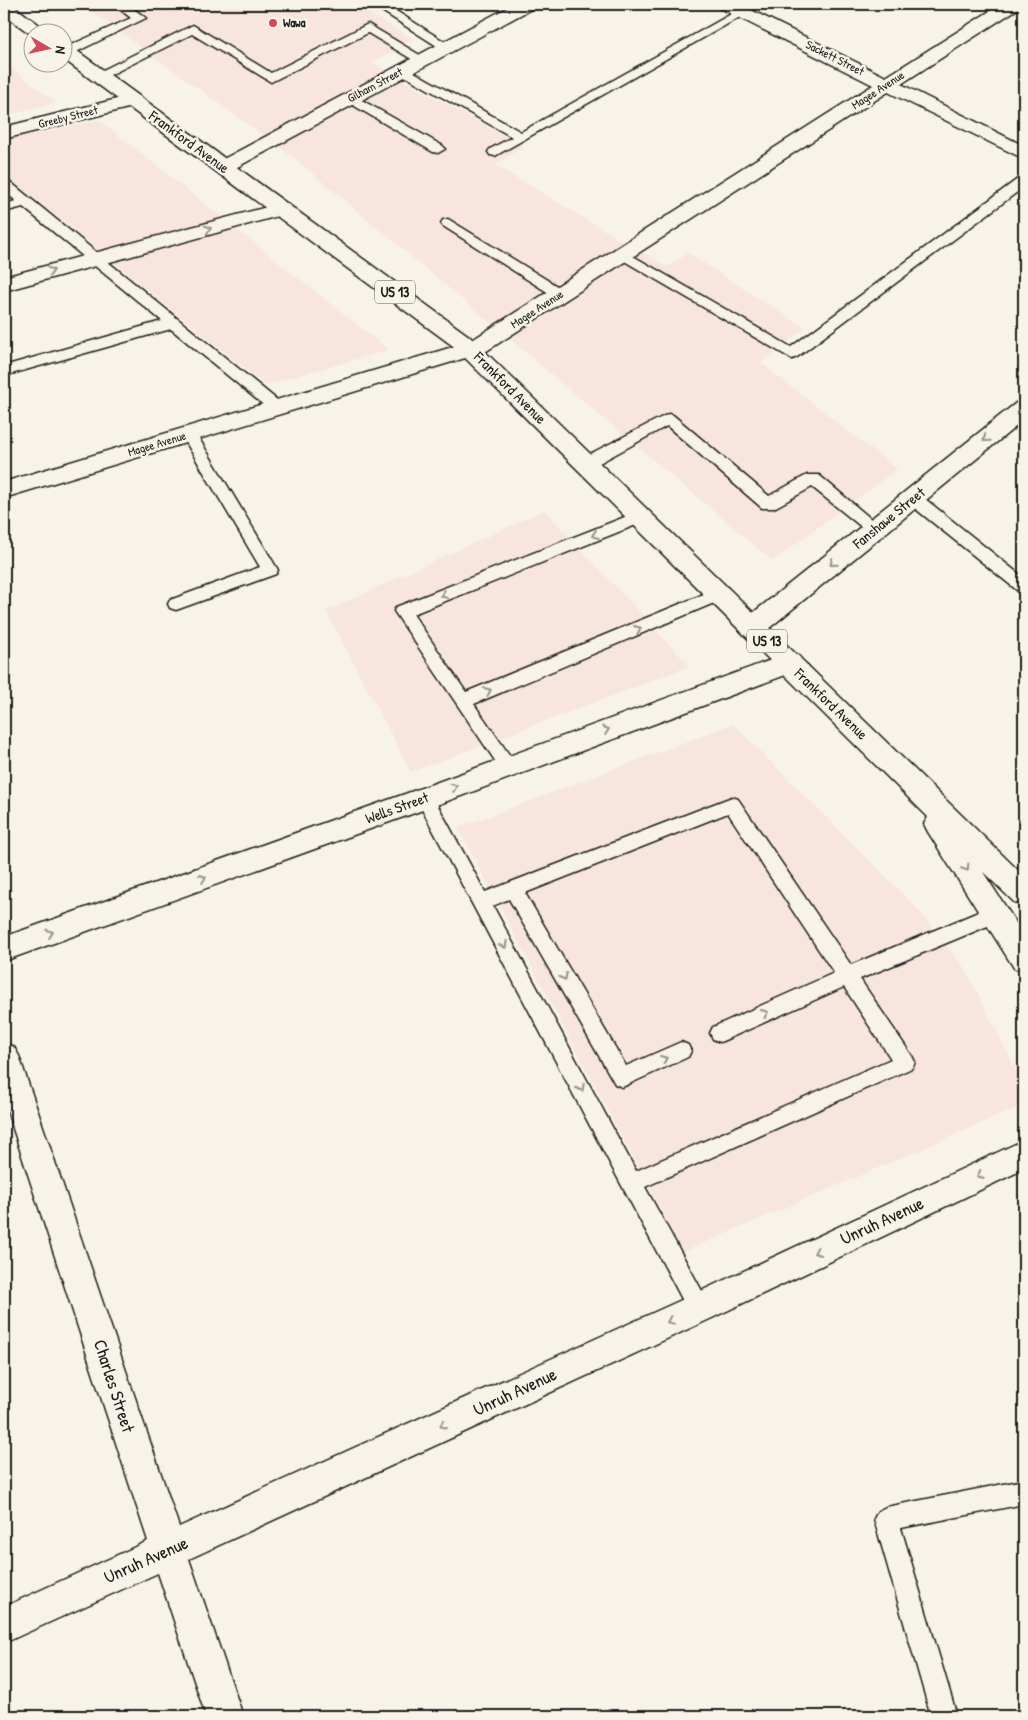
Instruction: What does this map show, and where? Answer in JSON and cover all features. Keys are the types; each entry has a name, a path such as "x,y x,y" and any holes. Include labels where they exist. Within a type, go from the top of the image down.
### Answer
{"street":[{"name":"Gilham Street","path":"224,167 527,4"},
{"name":"Magee Avenue","path":"4,490 471,350 1013,4"},
{"name":"Sackett Street","path":"742,6 888,84 1024,153"},
{"path":"4,7 26,22"},
{"name":"Frankford Avenue","path":"72,56 471,350 1024,894"},
{"name":"Greeby Street","path":"4,133 133,101"},
{"path":"4,284 282,209"},
{"name":"Fanshawe Street","path":"753,627 1024,408"},
{"name":"Wells Street","path":"4,950 425,798 790,663"},
{"name":"Frankford Avenue","path":"911,782 1024,959"},
{"name":"Charles Street","path":"4,1056 224,1716"},
{"name":"Unruh Avenue","path":"4,1625 699,1308 1024,1154"}],"lane":[{"path":"72,47 140,18 119,4"},
{"path":"377,4 447,47"},
{"path":"495,152 742,6"},
{"path":"99,75 193,29 271,78 368,28 422,60"},
{"path":"402,71 521,137"},
{"path":"351,98 438,149"},
{"path":"621,255 792,354 1024,181"},
{"path":"4,184 278,408"},
{"path":"4,208 26,202"},
{"path":"448,223 560,294"},
{"path":"4,371 174,323"},
{"path":"586,463 668,420 768,504 814,479 875,529"},
{"path":"176,604 270,570 189,434"},
{"path":"913,498 1024,587"},
{"path":"508,766 402,611 640,517"},
{"path":"463,701 720,594"},
{"path":"425,798 699,1308"},
{"path":"481,902 732,804 905,1062 632,1183"},
{"path":"513,889 622,1078 681,1051"},
{"path":"720,1033 847,976 995,914"},
{"path":"944,1716 886,1519 1024,1492"}],"shaded area":[{"path":"81,4 353,4 413,39 372,63 523,146 495,165 667,267 688,253 805,328 761,363 897,469 773,561 294,158"},
{"path":"4,62 56,103 4,116"},
{"path":"99,120 389,350 265,385 4,174 4,140"},
{"path":"544,510 690,666 411,772 326,611"},
{"path":"733,724 917,908 966,970 1024,1085 1024,1105 683,1252 458,828"}],"place":[{"name":"Wawa","path":"273,23"}]}
